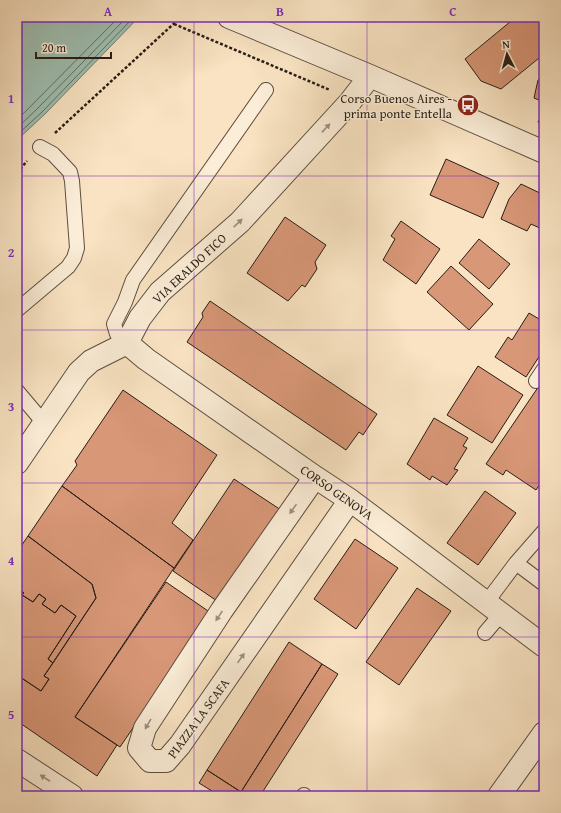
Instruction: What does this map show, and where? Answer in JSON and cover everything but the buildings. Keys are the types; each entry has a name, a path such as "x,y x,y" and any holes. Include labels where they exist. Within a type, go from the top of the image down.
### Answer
{"street":[{"path":"229,17 370,76 544,152"},
{"name":"VIA ERALDO FICO","path":"127,342 140,318 160,292 240,222 352,99 370,76"},
{"path":"17,463 79,372 91,361 127,342"},
{"name":"CORSO GENOVA","path":"127,342 146,359 350,500 544,646"},
{"name":"PIAZZA LA SCAFA","path":"315,477 222,610 145,728 139,748 150,761 166,761 180,746 350,500"},
{"path":"500,796 544,733"},
{"path":"17,760 72,796"}],"lane":[{"path":"127,342 117,334 114,324 125,302 133,280 266,90"},
{"path":"17,310 68,267 74,258 77,248 70,172 53,154 40,147"},
{"path":"536,381 544,369"},
{"path":"17,391 44,423"},
{"path":"485,633 494,608 516,563 544,531"},
{"path":"516,563 544,584"}],"path":[{"path":"17,173 40,147 181,17"},
{"path":"174,24 352,99"}],"water":[{"path":"17,17 139,17 45,114 17,140"}],"place":[{"name":"Corso Buenos Aires - prima ponte Entella","path":"468,105"}]}
